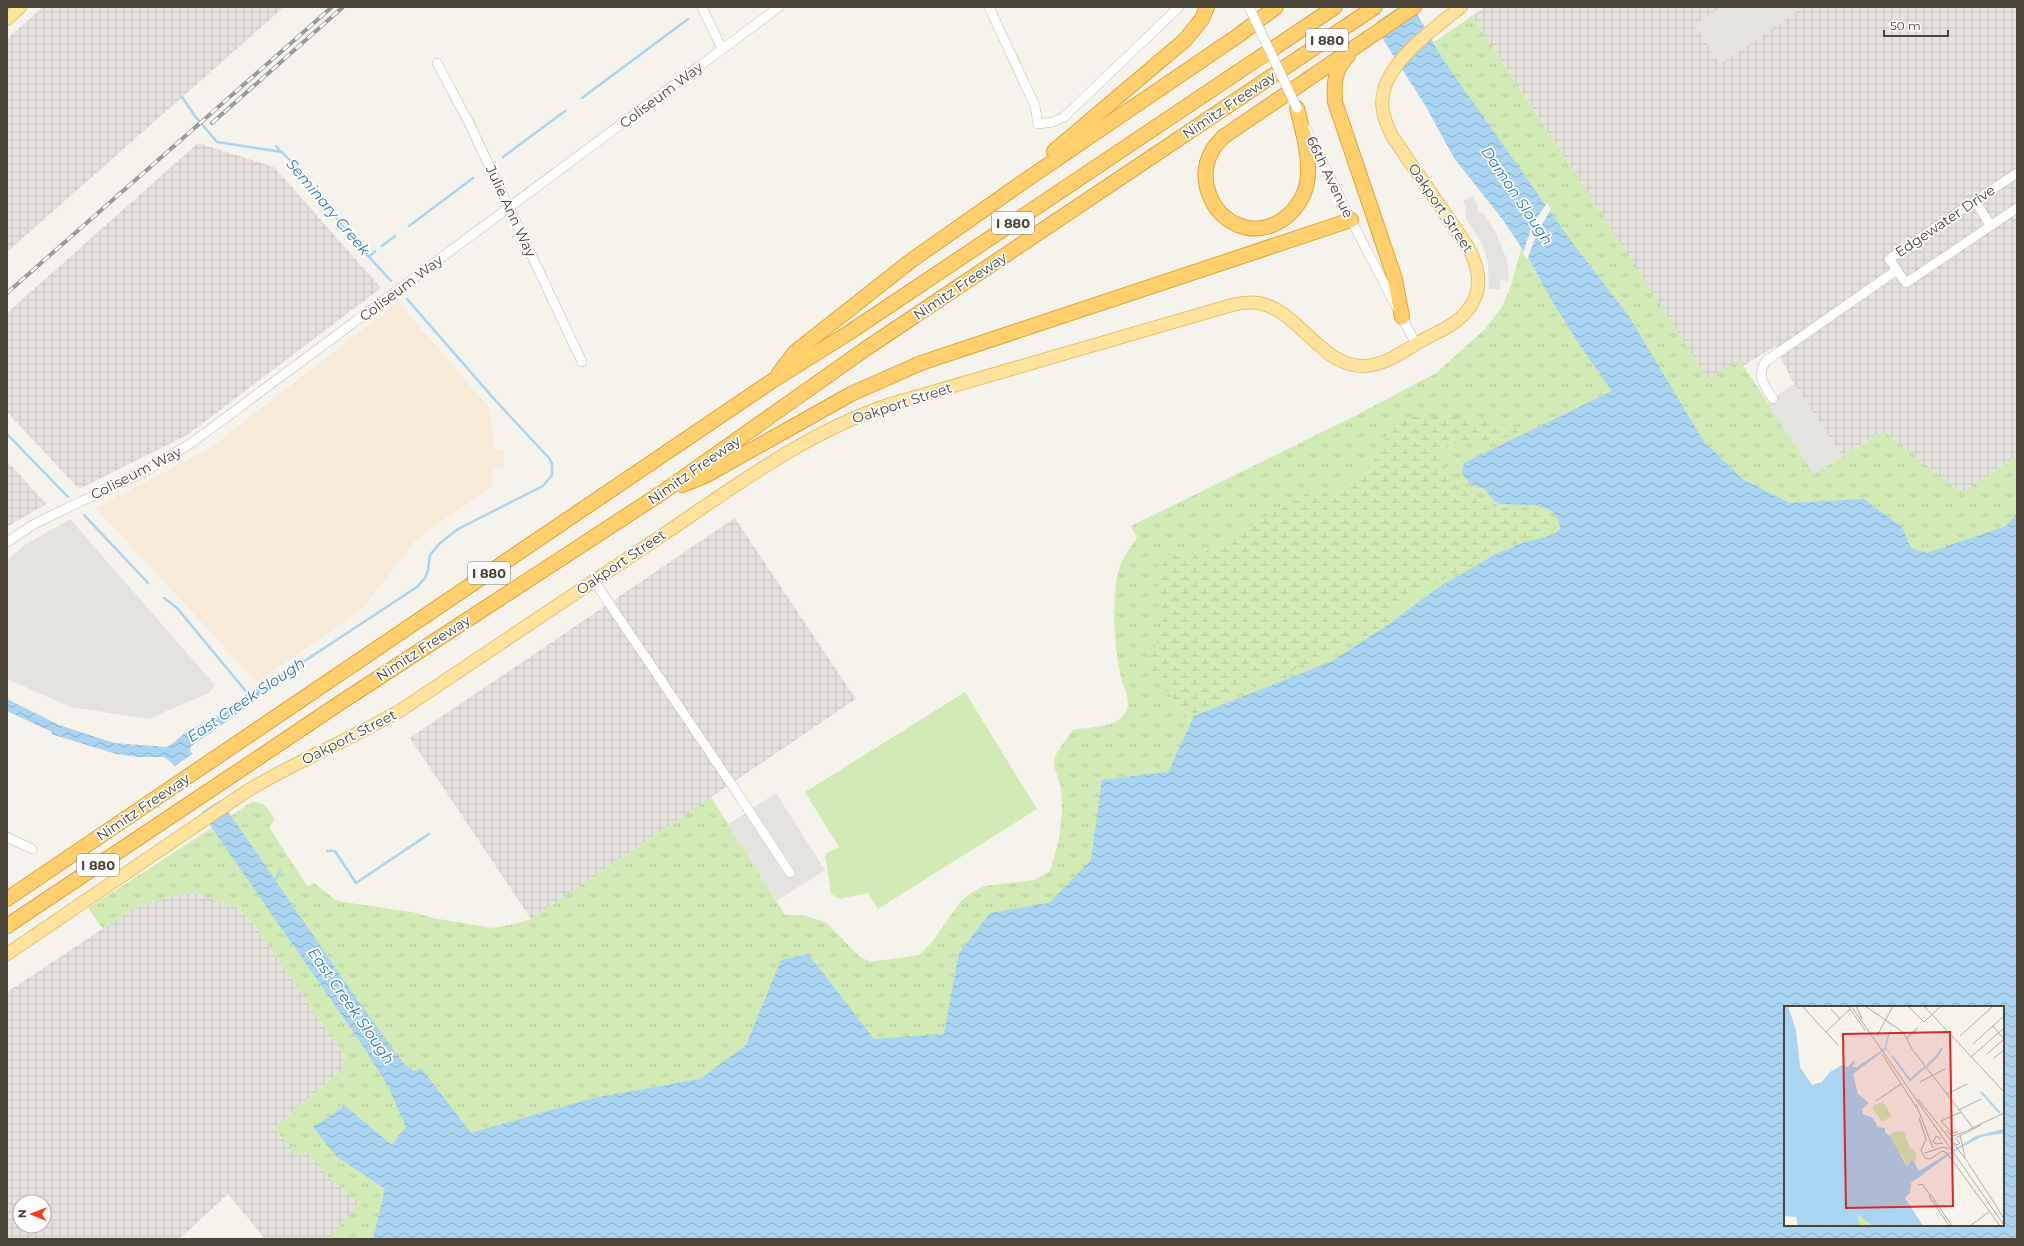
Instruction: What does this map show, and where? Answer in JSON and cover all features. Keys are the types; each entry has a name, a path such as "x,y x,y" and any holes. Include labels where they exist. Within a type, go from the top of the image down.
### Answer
{"highway":[{"path":"1026,180 1055,151 1185,40 1202,19 1207,7"},
{"path":"772,381 795,352 912,260 1026,180 1239,35 1276,7"},
{"name":"Nimitz Freeway","path":"7,899 772,381 850,332 1335,7"},
{"name":"Nimitz Freeway","path":"7,926 343,700 662,492 871,346 1375,7"},
{"path":"1297,108 1308,153 1307,183 1302,199 1295,210 1287,218 1273,225 1256,228 1239,225 1222,214 1212,202 1206,185 1205,169 1212,150 1223,137 1414,7"},
{"path":"1368,38 1342,62 1336,73 1334,86 1335,102 1395,279 1402,317"},
{"path":"662,492 705,476 851,394 921,363 1351,220"}],"main road":[{"path":"7,19 20,7"},
{"name":"Oakport Street","path":"7,954 202,822 276,774 366,730 401,710 768,464 851,419 891,404 1224,307 1244,303 1259,303 1272,308 1284,315 1327,352 1339,360 1352,365 1364,366 1377,364 1392,359 1463,316 1472,305 1478,291 1479,277 1476,262 1468,247 1392,136 1385,121 1382,107 1383,95 1393,72 1416,46 1461,7"}],"street":[{"path":"702,7 722,49"},
{"name":"Coliseum Way","path":"7,542 36,523 147,470 190,444 779,7"},
{"path":"989,7 1035,106 1038,124 1052,122 1064,117 1179,7"},
{"name":"66th Avenue","path":"1250,7 1351,220 1416,344"},
{"name":"Julie Ann Way","path":"437,62 469,123 582,362"},
{"name":"Edgewater Drive","path":"2017,173 1889,259 1906,283 2017,208"},
{"path":"1975,201 1991,226"},
{"path":"1773,399 1762,383 1760,374 1766,361 1897,270"},
{"path":"594,581 790,873"},
{"path":"7,837 32,849"}],"shaded area":[{"path":"43,7 284,7 7,252 7,39"},
{"path":"1485,7 2017,7 2017,456 1962,493 1883,431 1842,456 1794,384 1775,346 1704,391 1576,174 1472,16"},
{"path":"1722,7 1804,7 1720,64 1695,25"},
{"path":"198,143 274,167 381,288 187,435 79,489 7,412 7,313"},
{"path":"1473,196 1477,203 1478,212 1483,213 1496,233 1507,260 1509,281 1500,280 1500,289 1489,289 1488,263 1485,252 1481,242 1466,219 1466,207 1463,201"},
{"path":"398,302 490,409 494,450 503,450 504,468 492,467 493,485 416,539 362,609 257,682 96,508 212,447"},
{"path":"1794,384 1842,456 1814,474 1767,403"},
{"path":"7,461 46,504 7,527"},
{"path":"735,518 856,699 531,919 410,738"},
{"path":"70,519 215,685 209,693 148,719 71,707 7,679 7,561 23,546"},
{"path":"776,793 825,870 777,901 727,825"},
{"path":"192,892 239,909 256,927 345,1057 343,1069 274,1128 299,1156 307,1151 330,1179 359,1202 329,1239 265,1239 228,1194 179,1239 7,1239 7,992 134,908 157,900"}],"green space":[{"path":"1472,16 1708,379 1739,359 1814,474 1883,431 1962,493 2017,456 2017,1239 329,1239 359,1202 330,1179 307,1151 298,1157 274,1128 343,1069 345,1057 256,927 239,909 192,892 157,900 134,908 103,929 88,908 252,802 256,802 266,807 271,813 275,820 269,827 307,886 314,883 337,901 412,912 433,918 492,928 515,924 531,919 711,797 785,915 803,915 827,923 859,956 870,962 919,955 933,941 960,902 971,893 984,886 1034,880 1050,871 1058,841 1062,810 1061,789 1054,765 1055,758 1073,730 1110,724 1122,717 1128,707 1118,662 1114,617 1118,572 1127,552 1137,538 1131,526 1357,415 1436,373 1485,329 1501,308 1510,289 1525,235 1446,64 1434,42"},
{"path":"1411,416 1458,417 1522,428 1518,432 1479,443 1449,444 1440,453 1440,457 1447,469 1478,497 1501,508 1519,506 1530,507 1542,511 1551,517 1558,526 1551,532 1489,554 1415,595 1391,615 1389,644 1358,637 1346,639 1318,664 1307,667 1301,663 1283,681 1277,683 1266,673 1257,675 1252,686 1248,690 1232,692 1222,705 1194,716 1183,718 1175,702 1153,673 1147,656 1156,644 1161,633 1157,561 1159,557 1205,552 1312,490 1328,493 1340,490 1372,463 1387,435 1395,424"},
{"path":"965,692 1037,809 878,909 868,893 840,899 831,894 825,854 839,847 805,792"}],"water":[{"name":"Damon Slough","path":"1371,7 1413,7 1446,64 1571,241 1628,315 1704,442 1744,480 1790,503 1864,499 1902,527 1911,548 1927,553 2006,526 2017,513 2017,1239 373,1239 385,1189 336,1156 313,1127 345,1106 392,1145 406,1127 388,1086 363,1046 203,815 172,763 164,757 139,757 116,754 51,734 52,732 7,711 7,699 59,725 114,743 166,747 188,731 230,710 243,698 247,692 268,686 265,691 232,718 191,746 190,750 223,804 356,998 403,1063 414,1071 421,1068 471,1133 593,1098 700,1079 746,1045 781,960 808,954 874,1039 944,1034 959,953 990,913 1049,903 1091,860 1102,780 1168,772 1194,716 1332,661 1389,624 1436,589 1494,555 1525,542 1553,535 1560,529 1559,521 1552,511 1537,505 1499,504 1492,499 1485,489 1471,485 1462,473 1464,463 1612,391 1581,347 1552,301 1529,259 1503,220 1454,158 1425,105 1384,41"}],"pier":[{"path":"1369,7 1399,7 1375,23"},
{"path":"1547,203 1551,209 1537,233 1527,260 1523,254 1527,240 1540,213"},
{"path":"194,753 222,799 200,813 172,768"}],"waterway":[{"path":"582,98 688,19"},
{"name":"Seminary Creek","path":"182,97 195,116 217,142 282,152 301,172 351,237 391,281"},
{"path":"503,157 565,111"},
{"name":"Seminary Creek","path":"276,146 281,152"},
{"path":"409,226 473,178"},
{"path":"382,246 395,236"},
{"path":"369,257 375,251"},
{"name":"East Creek Slough","path":"265,687 417,587 425,578 428,570 430,555 440,543 458,529 543,486 552,475 552,464 549,458 495,400 407,299"},
{"path":"7,434 68,497"},
{"path":"84,515 148,583"},
{"path":"164,598 177,608 249,695"},
{"path":"327,851 335,851 356,883 429,834"},
{"path":"274,883 280,871"}],"railway":[{"path":"7,293 332,7"},
{"path":"212,123 343,7"}]}
